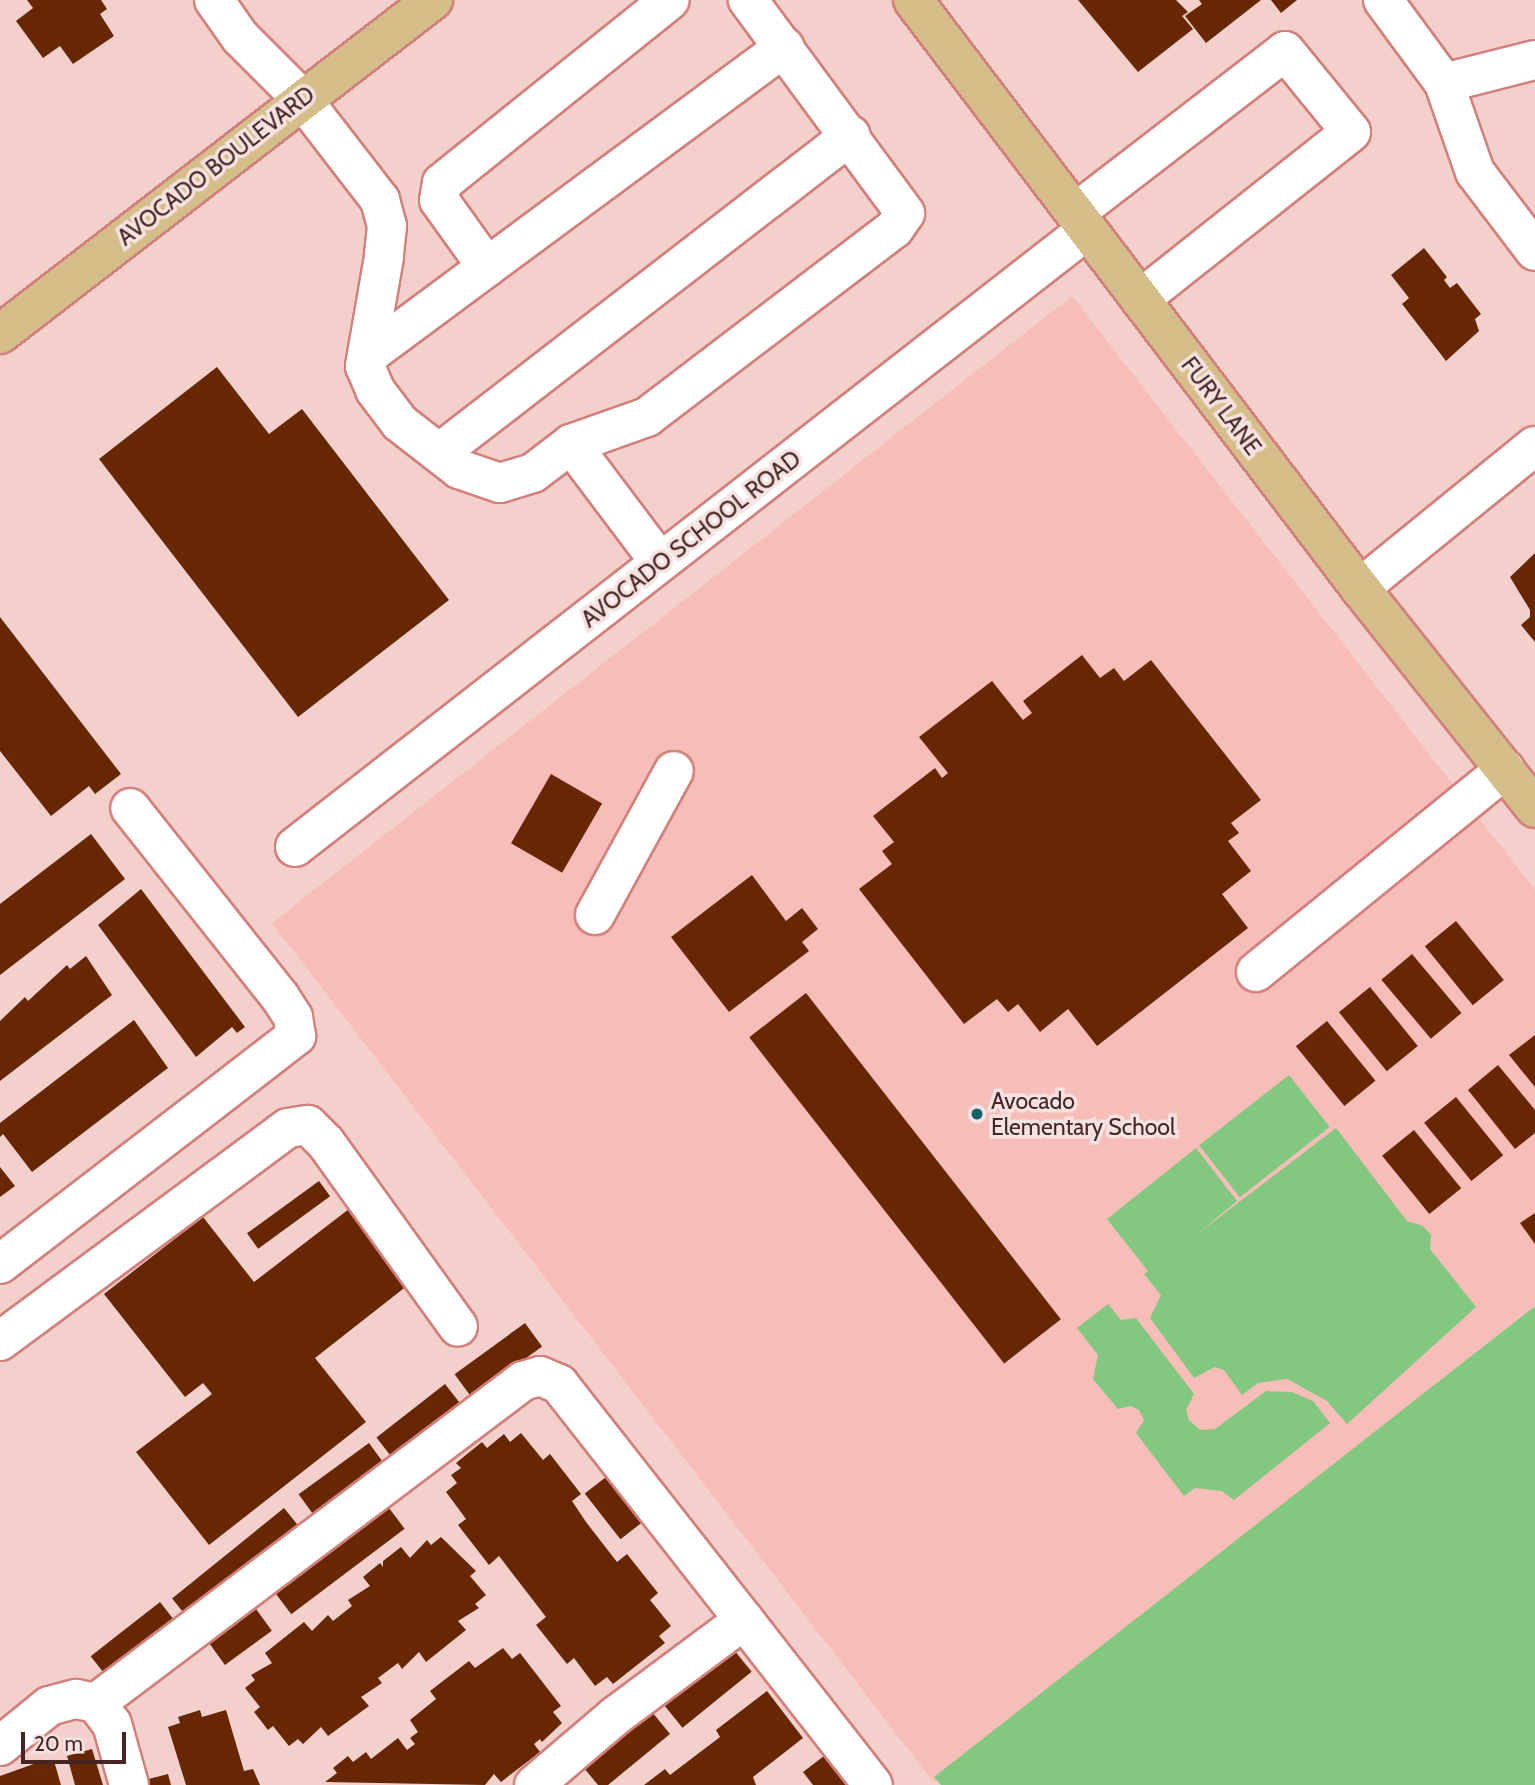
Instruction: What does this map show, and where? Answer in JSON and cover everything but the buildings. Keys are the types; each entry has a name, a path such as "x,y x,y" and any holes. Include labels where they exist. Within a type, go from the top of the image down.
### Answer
{"main road":[{"name":"AVOCADO BOULEVARD","path":"0,334 433,0"},
{"name":"FURY LANE","path":"913,0 1360,588 1535,808"}],"street":[{"path":"214,0 240,37 302,99 380,200 387,226 365,366 375,390 400,423 459,469 500,483 533,473 572,444 647,417 894,229 905,213 904,205 748,0"},
{"path":"487,267 439,200 442,183 670,0"},
{"path":"1383,0 1444,83 1475,172 1535,251"},
{"path":"367,356 784,47"},
{"name":"AVOCADO SCHOOL ROAD","path":"295,847 660,562 1081,222 1285,51 1351,132 1140,299"},
{"path":"1444,83 1535,60"},
{"path":"439,453 851,135"},
{"path":"572,444 660,562"},
{"path":"1360,588 1535,446"},
{"path":"1256,972 1504,770"},
{"path":"595,915 674,771"},
{"path":"0,1264 296,1036 293,1017 281,997 130,808"},
{"path":"0,1341 288,1128 308,1125 326,1143 458,1327"},
{"path":"96,1703 523,1381 540,1376 559,1384 873,1785"},
{"path":"534,1785 614,1717 744,1619"},
{"path":"0,1746 49,1706 76,1699 96,1703 112,1724 129,1785"}],"shaded area":[{"name":"Avocado Elementary School","path":"1072,296 1535,890 1535,1305 934,1783 272,923"}],"green space":[{"path":"1289,1075 1330,1127 1240,1197 1199,1145"},
{"path":"1336,1128 1407,1221 1423,1226 1431,1235 1430,1249 1476,1307 1347,1424 1327,1401 1287,1379 1258,1383 1242,1395 1224,1370 1215,1367 1194,1378 1150,1318 1161,1295 1144,1274 1148,1271 1107,1219 1196,1148 1237,1201 1196,1235"},
{"path":"1108,1304 1121,1320 1136,1318 1194,1394 1186,1410 1189,1420 1200,1430 1215,1429 1266,1391 1292,1392 1313,1401 1330,1423 1234,1500 1222,1491 1195,1488 1184,1496 1136,1433 1144,1420 1139,1410 1131,1406 1118,1409 1093,1379 1098,1355 1077,1328"},
{"path":"1535,1306 1535,1785 941,1785 934,1777"}],"place":[{"name":"Avocado Elementary School","path":"977,1114"}]}
